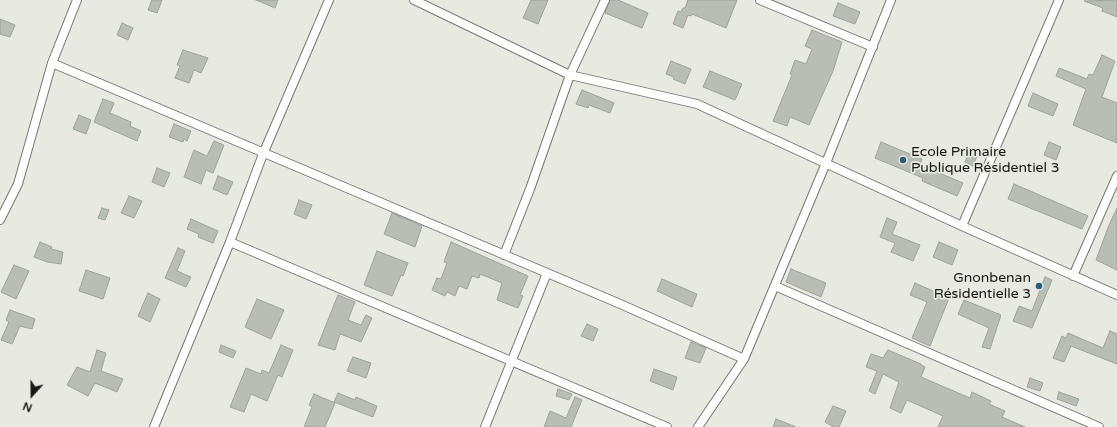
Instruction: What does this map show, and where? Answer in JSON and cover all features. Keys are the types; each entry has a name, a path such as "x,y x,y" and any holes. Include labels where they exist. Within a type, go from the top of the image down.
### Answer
{"street":[{"path":"0,220 18,184 52,63 78,0"},
{"path":"154,427 230,242 263,154 329,0"},
{"path":"414,0 570,75 697,104 962,226 1117,295"},
{"path":"504,255 530,189 570,75 605,0"},
{"path":"760,0 873,47"},
{"path":"698,427 744,359 826,163 891,0"},
{"path":"962,226 1059,0"},
{"path":"52,63 263,154 547,273 744,359"},
{"path":"1073,276 1117,176"},
{"path":"230,242 512,363 667,427"},
{"path":"485,427 547,273"},
{"path":"775,286 1099,427"}],"building":[{"path":"152,0 162,0 157,13 148,10"},
{"path":"256,0 278,0 275,8"},
{"path":"531,0 548,0 538,24 523,18"},
{"path":"610,0 618,0 648,13 642,28 605,13"},
{"path":"688,0 737,0 726,28 692,14 691,16 688,15 683,28 673,24 678,11 681,12 683,8 685,8"},
{"path":"1117,0 1117,17 1102,11 1103,8 1084,1"},
{"path":"838,3 860,12 855,24 833,16"},
{"path":"0,19 15,25 10,37 0,34"},
{"path":"122,23 133,28 128,40 117,35"},
{"path":"812,30 842,42 833,71 809,125 790,117 787,126 773,121 792,75 790,74 795,60 806,64 812,49 805,46"},
{"path":"183,50 208,58 201,73 194,70 189,83 175,78 180,66 177,65"},
{"path":"1102,55 1115,61 1102,97 1117,103 1117,143 1073,125 1086,89 1056,76 1059,68 1087,79 1089,74 1093,75"},
{"path":"671,61 691,69 685,84 666,74"},
{"path":"710,71 742,84 735,100 703,87"},
{"path":"582,90 614,103 610,113 589,105 588,108 576,104"},
{"path":"1033,93 1058,104 1053,116 1028,106"},
{"path":"103,99 114,103 110,113 131,122 130,126 141,131 137,141 94,122"},
{"path":"79,115 91,120 86,134 73,129"},
{"path":"174,124 191,131 187,141 184,139 183,142 169,137"},
{"path":"214,141 224,145 213,173 206,170 201,184 184,177 194,150 207,156"},
{"path":"881,142 922,159 920,165 963,183 957,196 922,181 923,178 875,158"},
{"path":"1049,142 1061,147 1056,160 1044,155"},
{"path":"970,151 978,154 973,166 965,162"},
{"path":"157,168 170,173 164,187 152,182"},
{"path":"218,176 233,182 227,195 213,189"},
{"path":"1014,184 1088,216 1082,229 1008,199"},
{"path":"129,196 142,201 134,218 121,213"},
{"path":"299,200 312,205 306,219 294,214"},
{"path":"102,208 109,210 105,220 98,218"},
{"path":"1117,208 1117,270 1096,260"},
{"path":"392,213 422,226 415,247 384,234"},
{"path":"887,218 897,222 892,234 920,245 913,261 891,252 895,243 880,237"},
{"path":"191,219 218,231 213,243 198,237 199,234 187,229"},
{"path":"40,242 52,247 51,249 63,252 61,264 47,262 34,257"},
{"path":"451,242 528,276 520,295 523,296 518,308 497,300 502,283 480,274 479,278 472,276 467,289 459,286 455,296 447,292 445,296 432,290 437,278 441,279 447,263 444,262"},
{"path":"939,242 958,250 952,265 933,257"},
{"path":"178,248 185,251 177,271 191,277 186,287 165,278"},
{"path":"377,251 408,263 392,296 364,285"},
{"path":"14,265 29,271 16,299 1,292"},
{"path":"791,269 826,283 821,297 786,282"},
{"path":"86,270 110,278 103,299 79,291"},
{"path":"1045,277 1052,280 1032,328 1013,321 1019,306 1032,311"},
{"path":"662,279 697,294 692,307 657,291"},
{"path":"915,283 949,298 930,346 912,338 927,302 910,295"},
{"path":"148,293 160,299 150,322 138,316"},
{"path":"338,295 355,302 348,320 361,325 366,315 372,318 361,342 340,334 335,350 318,345"},
{"path":"257,299 284,310 271,339 245,327"},
{"path":"964,300 1001,315 990,349 982,347 989,328 958,314"},
{"path":"10,310 35,319 32,329 20,326 12,344 1,340 9,322 6,320"},
{"path":"587,324 598,329 593,341 581,336"},
{"path":"1110,331 1117,334 1117,364 1071,346 1064,362 1053,358 1062,336 1066,338 1068,333 1103,348"},
{"path":"691,342 706,348 700,363 685,358"},
{"path":"221,345 236,351 233,358 219,352"},
{"path":"281,345 293,350 282,377 278,375 267,401 251,394 244,412 230,407 246,368 261,374 262,370 269,373"},
{"path":"97,350 106,353 101,371 123,379 117,392 95,383 88,396 67,385 77,367 90,372"},
{"path":"888,350 925,367 921,377 970,398 972,392 991,401 989,404 1005,411 1002,417 1025,427 938,427 943,416 907,400 901,413 890,408 899,382 883,374 875,394 869,391 877,371 866,367 871,354 883,358"},
{"path":"353,357 371,363 366,378 347,371"},
{"path":"654,369 677,377 673,390 650,381"},
{"path":"1030,378 1043,383 1040,391 1027,387"},
{"path":"558,389 572,394 569,400 556,396"},
{"path":"1059,392 1079,399 1076,406 1057,399"},
{"path":"338,393 355,400 356,397 377,406 373,417 334,402"},
{"path":"314,394 335,403 325,427 304,427 312,407 309,405"},
{"path":"575,397 582,400 571,427 544,427 550,411 566,418"},
{"path":"833,406 846,411 839,427 834,427 825,422"},
{"path":"776,419 796,427 773,427"}],"place":[{"name":"Ecole Primaire Publique Résidentiel 3","path":"903,160"},
{"name":"Gnonbenan Résidentielle 3","path":"1039,286"}]}
